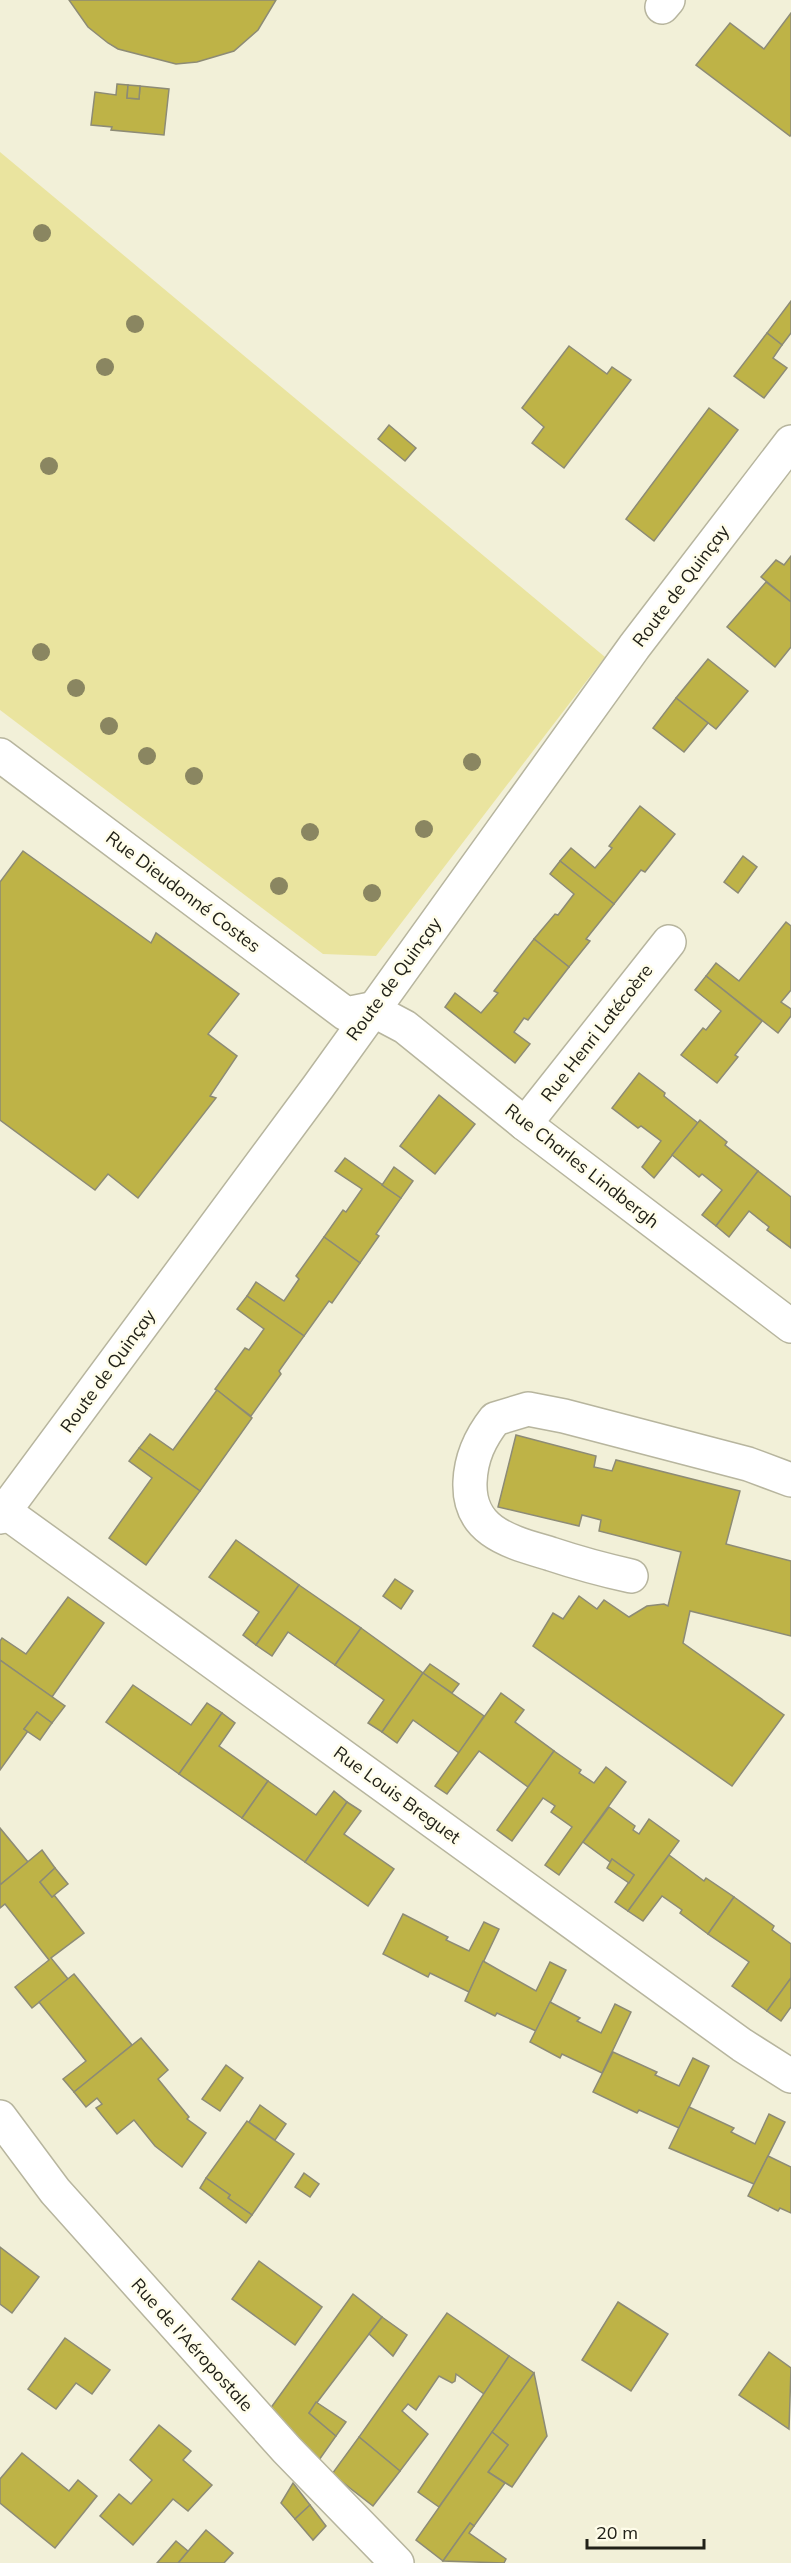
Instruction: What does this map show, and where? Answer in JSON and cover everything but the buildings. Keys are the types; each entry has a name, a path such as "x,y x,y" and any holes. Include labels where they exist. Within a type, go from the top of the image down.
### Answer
{"street":[{"name":"Route de Quinçay","path":"2,1514 318,1087 371,1009 634,647 791,442"},
{"name":"Rue Dieudonné Costes","path":"0,755 346,1014 371,1009"},
{"name":"Rue Henri Latécoère","path":"525,1124 669,942"},
{"name":"Rue Charles Lindbergh","path":"371,1009 405,1027 525,1124 791,1326"},
{"path":"631,1576 510,1542 488,1528 474,1512 470,1491 474,1453 495,1419 528,1409 564,1416 748,1464 791,1480"},
{"name":"Rue Louis Breguet","path":"2,1514 732,2038 791,2076"},
{"name":"Rue de l'Aéropostale","path":"0,2117 55,2191 287,2450 397,2563"}],"shaded area":[{"path":"0,152 605,657 376,956 323,954 0,710"}]}
